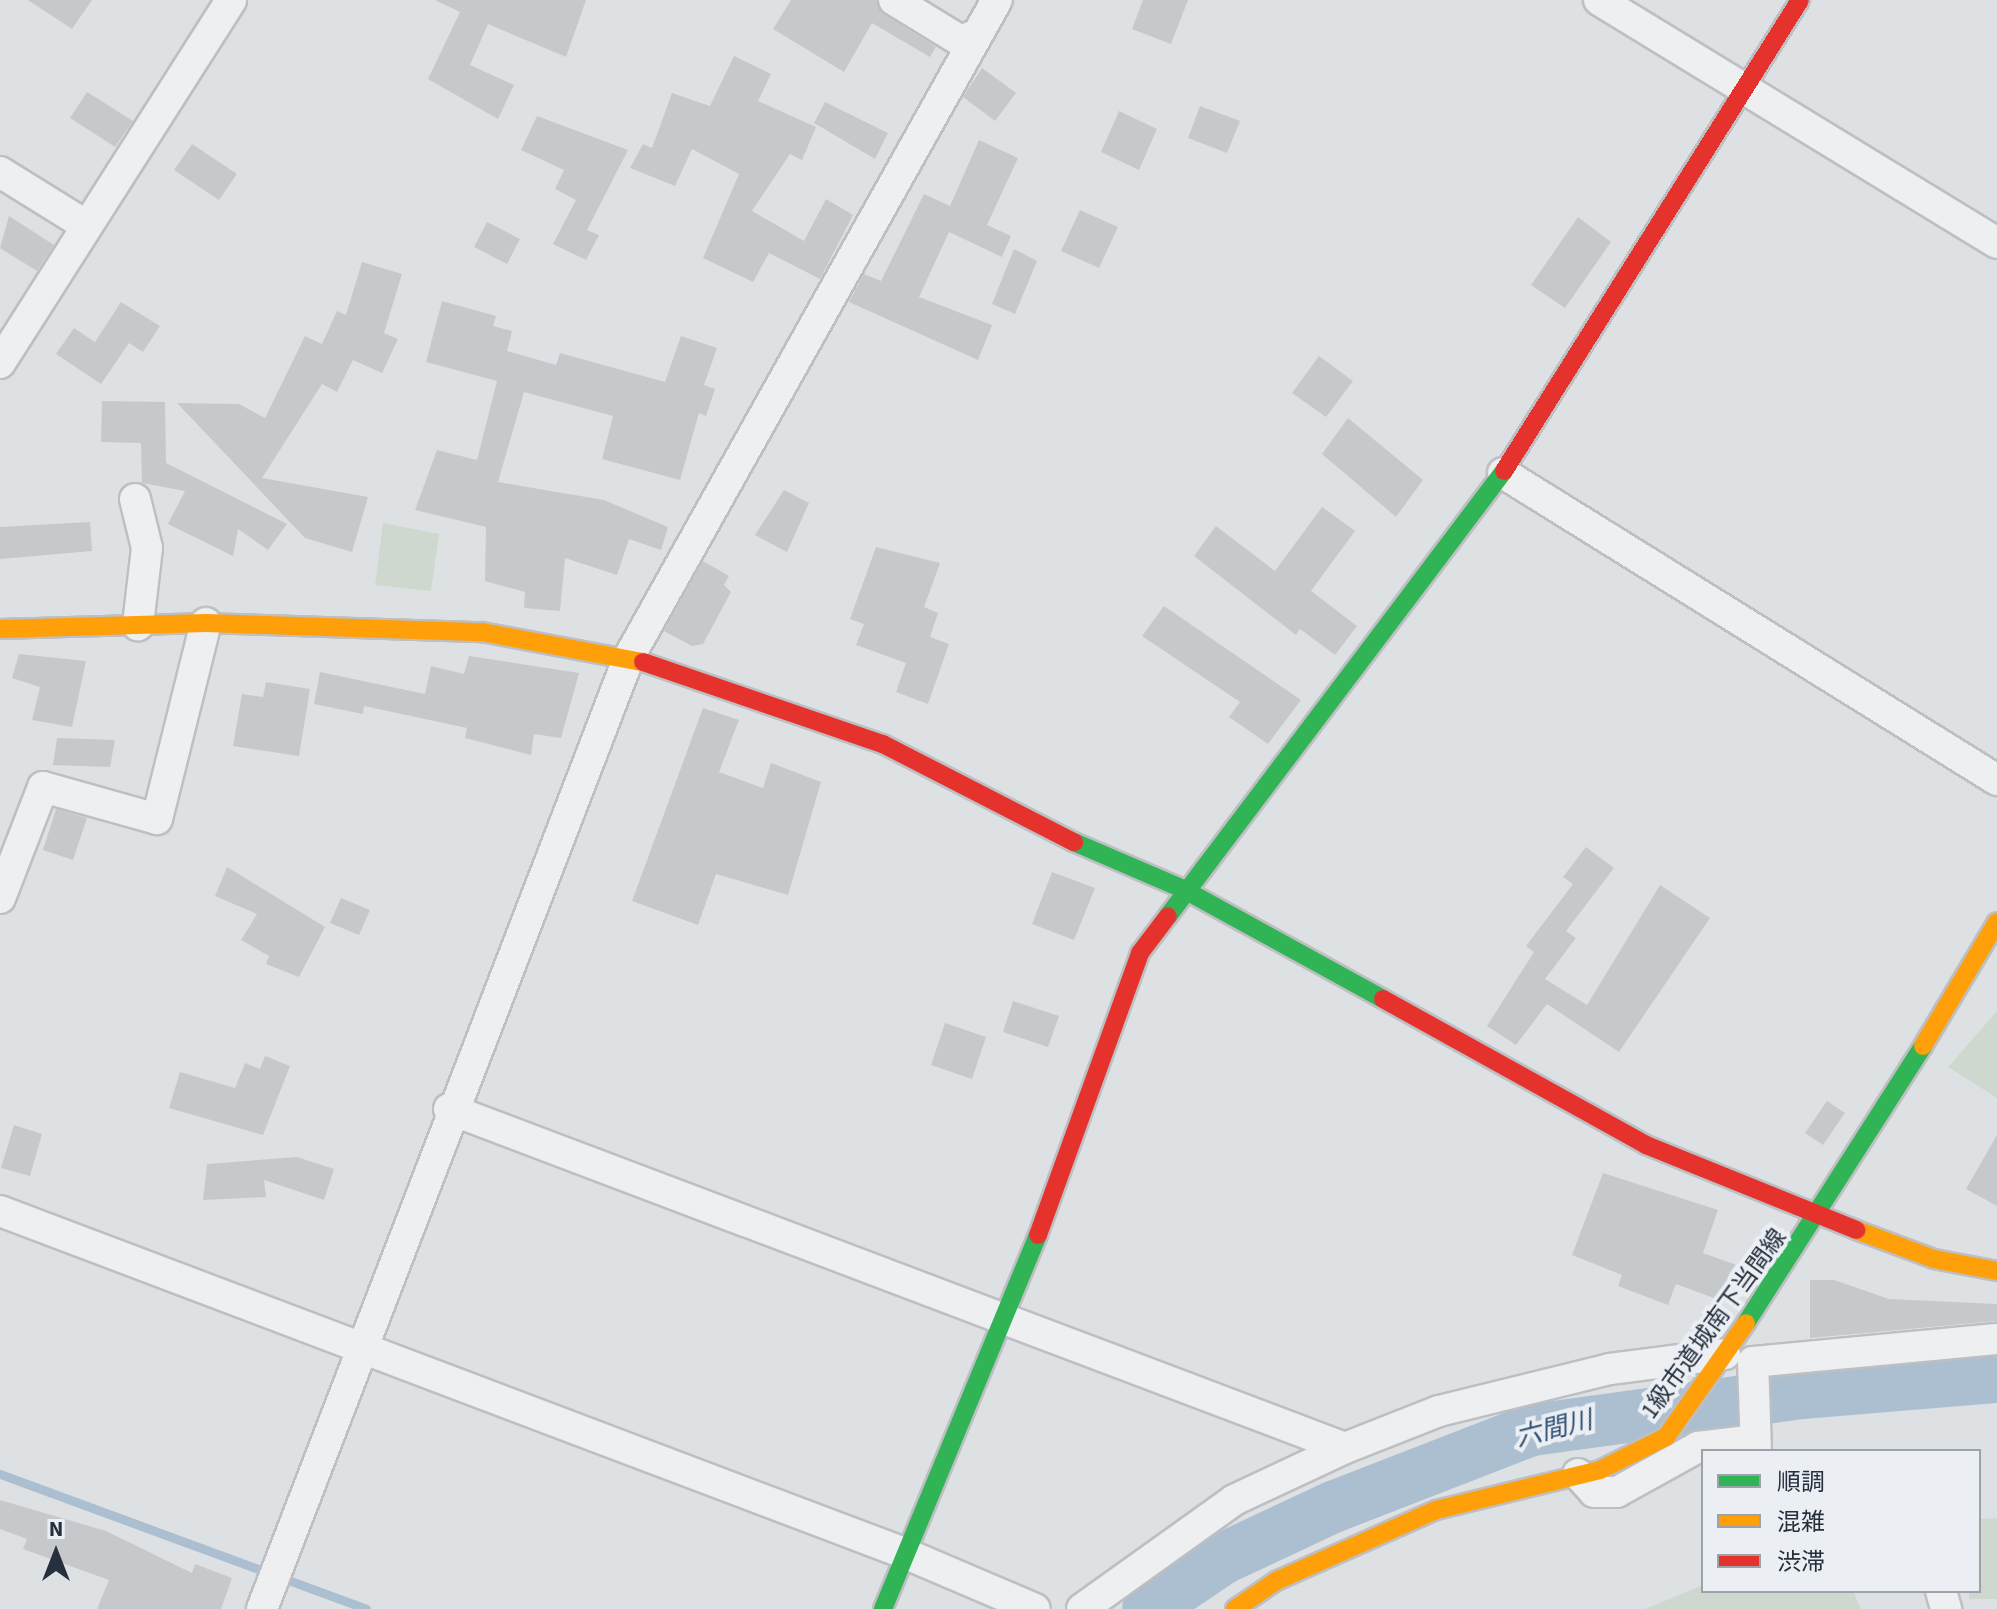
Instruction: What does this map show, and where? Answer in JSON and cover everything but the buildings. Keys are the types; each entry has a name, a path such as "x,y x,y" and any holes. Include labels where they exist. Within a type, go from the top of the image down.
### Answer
{"street":[{"path":"0,363 84,224 231,0"},
{"path":"894,0 961,41 973,36"},
{"path":"262,1609 357,1347 629,657 973,36 997,0"},
{"path":"1599,0 1743,93 1997,243"},
{"path":"883,1609 904,1553 1006,1325 1140,953 1183,889 1503,473 1800,0"},
{"path":"0,172 84,224"},
{"path":"1503,473 1997,780"},
{"path":"135,499 147,548 138,625"},
{"path":"0,898 43,787 157,819 206,623"},
{"path":"0,629 206,623 482,632 629,657 883,744 1026,821 1183,889 1646,1145 1934,1259 1997,1271"},
{"name":"1級市道城南下当間線","path":"1235,1609 1276,1581 1436,1510 1633,1457 1666,1437 1822,1214 1997,922"},
{"path":"449,1109 1006,1325 1345,1448"},
{"path":"0,1211 904,1553 1035,1609"},
{"path":"1578,1474 1594,1492 1617,1492 1698,1447 1754,1436 1749,1382 1753,1362 1997,1339"},
{"path":"1082,1609 1234,1500 1345,1448 1439,1411 1610,1369 1720,1361"}],"shaded area":[{"path":"383,523 439,534 431,591 375,585"},
{"path":"1997,1011 1997,1098 1948,1067"},
{"path":"1997,1518 1997,1599 1969,1599 1969,1593 1981,1593 1981,1519"},
{"path":"1701,1586 1701,1593 1854,1593 1861,1609 1645,1609"}],"waterway":[{"name":"六間川","path":"1148,1609 1222,1559 1333,1507 1532,1430 1802,1393 1997,1377"},
{"path":"0,1474 366,1609"}],"traffic: fast":[{"path":"1168,916 1504,471"},
{"path":"1074,842 1183,889 1383,999"},
{"path":"1746,1323 1923,1046"},
{"path":"883,1609 1038,1235"}],"traffic: slow":[{"path":"0,629 206,623 482,632 643,662"},
{"path":"1923,1046 1997,922"},
{"path":"1856,1230 1934,1259 1997,1271"},
{"path":"1235,1609 1276,1581 1436,1510 1600,1470 1666,1437 1746,1323"}],"traffic: jam":[{"path":"1504,471 1800,0"},
{"path":"643,662 883,744 1074,842"},
{"path":"1038,1235 1140,953 1168,916"},
{"path":"1383,999 1646,1145 1856,1230"}]}
